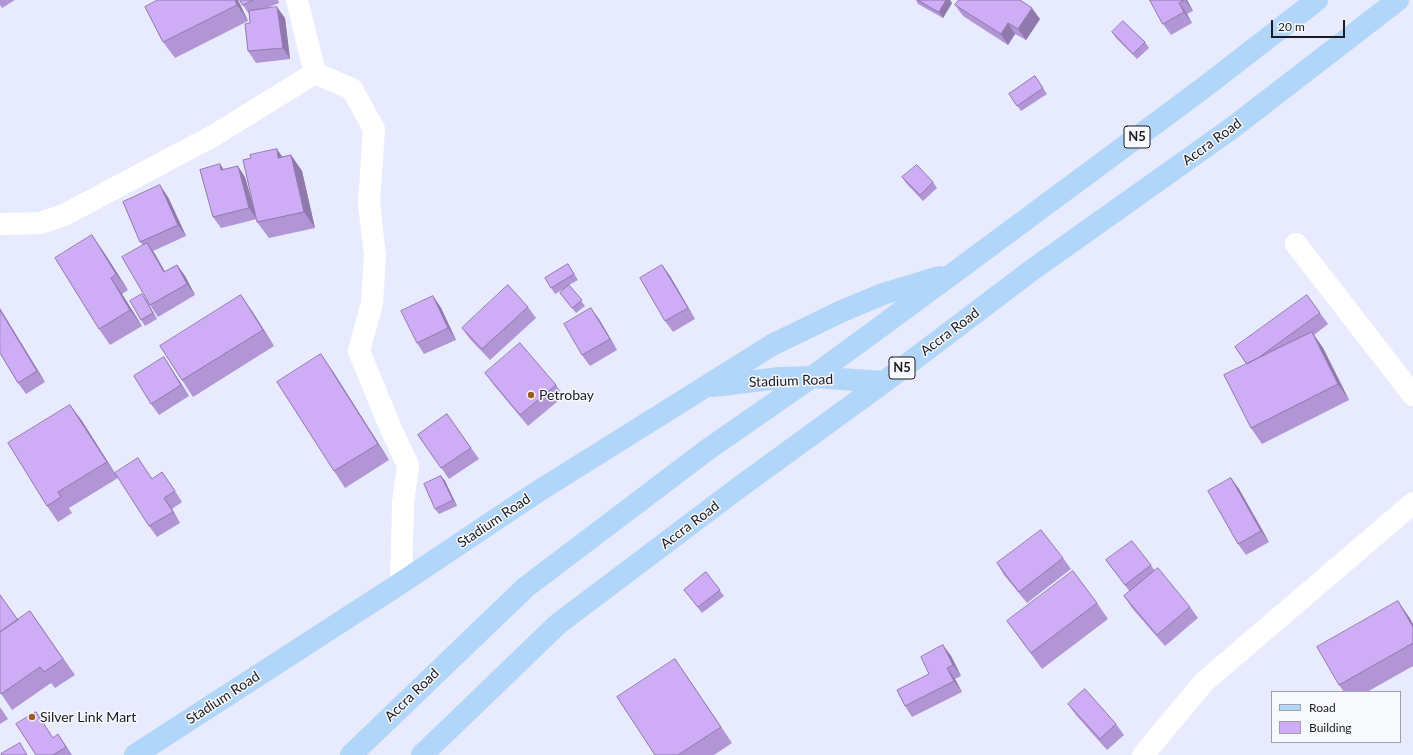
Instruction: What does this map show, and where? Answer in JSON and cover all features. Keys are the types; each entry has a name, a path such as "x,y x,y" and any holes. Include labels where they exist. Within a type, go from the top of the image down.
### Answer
{"main road":[{"name":"Accra Road","path":"351,755 526,587 707,450 812,377 955,272 1202,88 1317,0"},
{"name":"Accra Road","path":"422,755 558,624 1032,270 1232,128 1398,0"},
{"path":"706,387 772,345 842,311 883,294 955,272"},
{"name":"Stadium Road","path":"135,755 401,583 534,494 706,387 772,379 812,377 884,382"}],"street":[{"path":"297,0 315,73"},
{"path":"0,224 41,223 64,215 213,136 315,73"},
{"path":"315,73 352,90 374,129 369,203 375,256 372,303 359,351 390,429 408,465 403,503 401,583"},
{"path":"1296,244 1413,395"},
{"path":"1143,755 1204,682 1413,503"}],"building":[{"path":"158,0 235,0 237,5 163,42 145,7"},
{"path":"240,0 253,0 243,5"},
{"path":"918,0 946,0 939,12"},
{"path":"959,0 1020,0 1032,8 1018,29 1008,23 1001,34 955,5"},
{"path":"1150,0 1184,0 1179,3 1184,12 1163,24"},
{"path":"277,7 283,48 248,51 245,24 250,23 249,11"},
{"path":"1123,21 1145,42 1133,54 1112,32"},
{"path":"1035,76 1043,88 1017,106 1009,94"},
{"path":"277,149 278,158 291,155 304,212 257,222 243,160 251,158 250,155"},
{"path":"220,164 221,170 238,166 249,208 213,217 200,170"},
{"path":"917,165 933,182 920,195 902,177"},
{"path":"160,185 178,225 140,242 123,202"},
{"path":"92,235 116,274 111,278 130,310 99,329 55,258"},
{"path":"147,243 164,272 177,265 187,284 150,305 122,257"},
{"path":"568,264 574,274 551,288 545,278"},
{"path":"662,265 688,308 665,321 640,278"},
{"path":"508,285 528,307 482,349 462,328"},
{"path":"569,285 582,300 572,308 560,293"},
{"path":"142,294 153,313 141,320 130,301"},
{"path":"241,295 263,330 182,380 160,346"},
{"path":"1307,295 1320,313 1258,358 1247,364 1235,347"},
{"path":"433,296 448,328 417,343 401,311"},
{"path":"591,308 610,339 582,355 564,324"},
{"path":"0,310 37,371 18,383 0,353"},
{"path":"1312,332 1338,384 1251,428 1224,375"},
{"path":"520,343 556,385 520,415 485,373"},
{"path":"321,354 378,444 334,471 277,382"},
{"path":"164,357 181,385 151,404 134,376"},
{"path":"70,405 107,462 58,492 61,497 47,506 8,443"},
{"path":"447,414 471,448 441,468 418,435"},
{"path":"138,458 152,479 162,472 175,491 164,498 173,512 149,526 115,473"},
{"path":"441,476 453,500 435,509 424,484"},
{"path":"1231,478 1261,531 1238,544 1208,491"},
{"path":"1041,530 1063,558 1019,592 997,563"},
{"path":"1132,541 1151,565 1125,585 1106,560"},
{"path":"1158,568 1190,607 1157,635 1124,596"},
{"path":"1073,571 1097,603 1031,653 1007,621"},
{"path":"706,572 720,590 698,607 684,590"},
{"path":"0,595 18,620 0,632"},
{"path":"1398,601 1413,627 1413,643 1339,685 1317,647"},
{"path":"30,611 63,659 44,672 40,667 1,694 0,632"},
{"path":"943,645 953,665 947,668 954,681 905,706 897,690 929,674 921,657"},
{"path":"675,659 721,727 678,755 655,755 617,697"},
{"path":"1085,689 1116,724 1100,739 1068,704"},
{"path":"36,712 53,738 58,734 66,747 53,755 36,755 16,724"},
{"path":"20,743 27,755 1,754"}],"place":[{"name":"Petrobay","path":"531,395"},
{"name":"Silver Link Mart","path":"32,717"}]}
